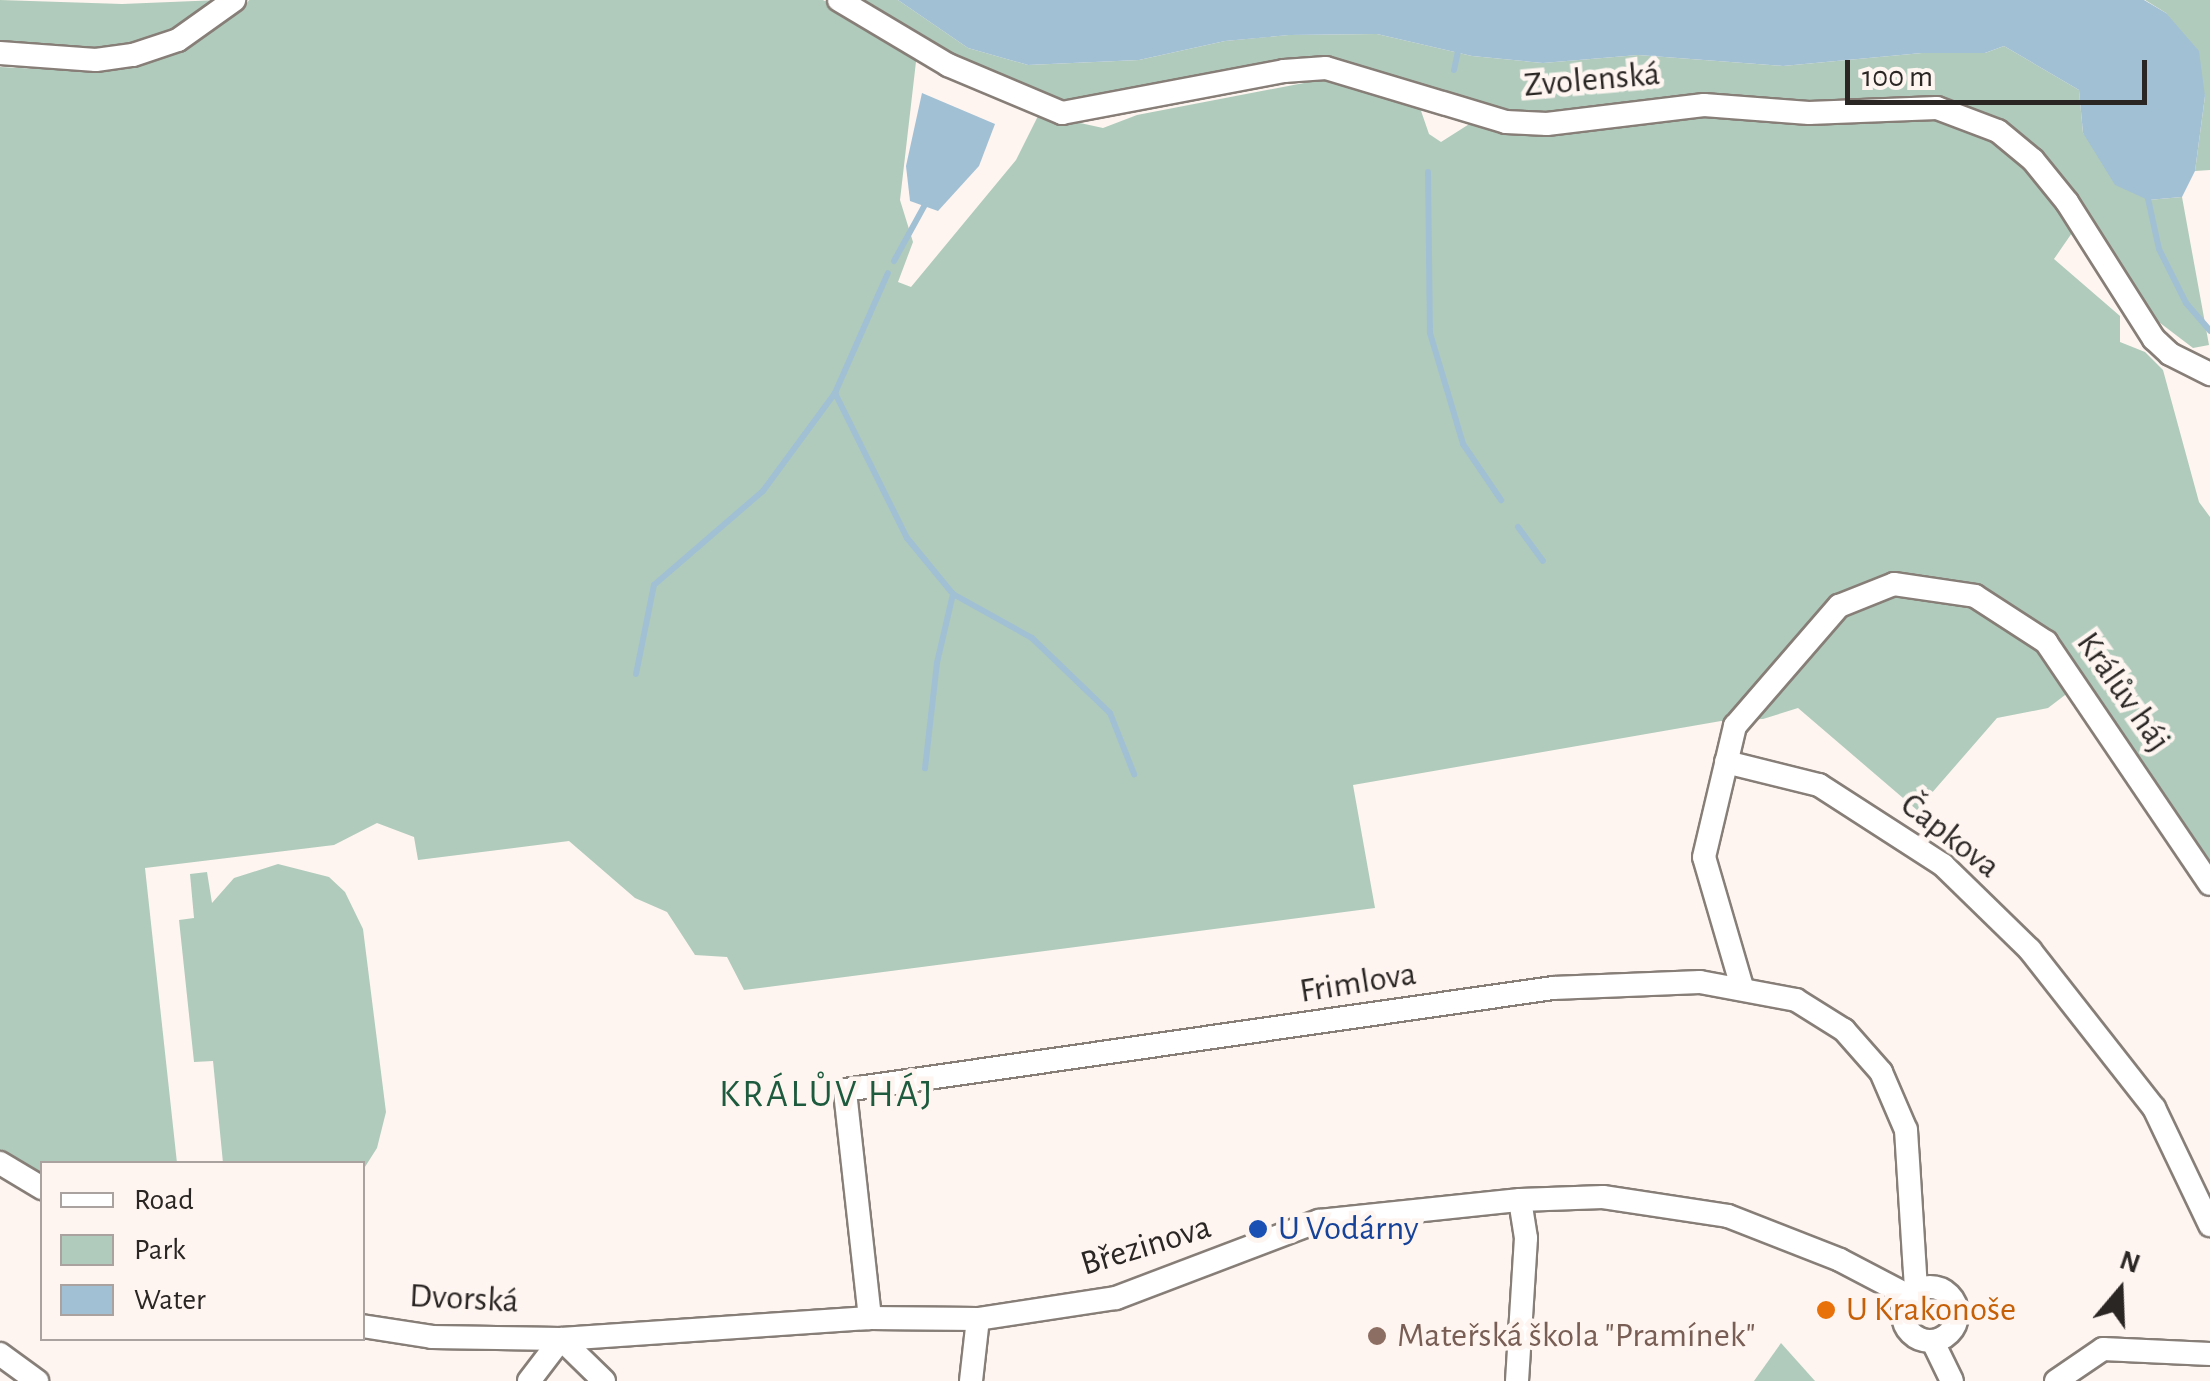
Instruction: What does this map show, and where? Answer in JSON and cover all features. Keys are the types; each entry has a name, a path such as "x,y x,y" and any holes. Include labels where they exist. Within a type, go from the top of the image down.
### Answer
{"street":[{"path":"0,53 96,60 133,55 190,34 234,0"},
{"name":"Zvolenská","path":"838,0 948,65 1062,113 1284,70 1326,68 1506,122 1547,124 1704,104 1809,113 1937,108 1998,131 2033,160 2067,202 2154,339 2170,354 2200,369"},
{"name":"Králův háj","path":"1726,762 1735,726 1839,606 1894,584 1975,596 2046,642 2210,884"},
{"path":"1726,762 1704,857 1742,987"},
{"name":"Čapkova","path":"1726,762 1818,785 1943,865 2030,950 2132,1078 2154,1108 2210,1225"},
{"name":"Frimlova","path":"870,1318 846,1090 1553,988 1700,982 1796,1000 1844,1030 1881,1072 1906,1130 1914,1209 1912,1284"},
{"path":"0,1163 40,1187"},
{"name":"Březinova","path":"561,1340 870,1318 978,1318 1116,1298 1319,1221 1520,1200 1603,1197 1728,1216 1840,1260 1912,1284 1939,1288 1956,1300 1958,1322 1944,1339 1933,1342"},
{"path":"1517,1381 1526,1238 1520,1200"},
{"path":"1912,1284 1905,1328 1922,1342 1933,1342 1952,1381"},
{"path":"971,1381 978,1318"},
{"name":"Dvorská","path":"365,1326 432,1336 561,1340"},
{"path":"530,1381 561,1340 604,1381"},
{"path":"2056,1381 2103,1349 2210,1354"},
{"path":"0,1354 37,1381"}],"green space":[{"path":"0,0 122,4 219,0 166,34 113,50 0,44"},
{"path":"249,0 823,0 917,53 900,200 913,242 898,282 911,287 1016,160 1039,114 1103,128 1137,115 1330,78 1419,105 1429,134 1441,142 1474,121 1702,109 1926,114 1992,136 2030,169 2074,230 2054,259 2120,316 2120,342 2145,352 2163,370 2199,502 2210,517 2210,884 2069,692 2048,708 1997,718 1917,810 1798,708 1763,719 1721,721 1353,785 1375,908 744,990 727,957 695,955 667,912 635,898 569,841 418,860 414,837 377,823 334,845 145,868 177,1161 40,1161 40,1179 0,1155 0,67 104,72 146,62 187,46 243,9"},
{"path":"852,0 898,0 968,48 1028,65 1139,60 1225,41 1289,35 1377,34 1472,56 1543,63 1638,55 1783,66 1922,53 1985,53 2004,46 2079,90 2083,133 2148,200 2182,197 2209,345 2193,348 2147,313 2075,203 1968,110 1538,116 1476,107 1341,65 1061,106 952,58"},
{"path":"2145,0 2210,0 2210,170 2195,171 2205,96 2166,13"},
{"path":"278,864 329,877 345,892 363,929 386,1112 377,1148 365,1167 365,1161 223,1161 213,1061 194,1062 179,920 194,918 190,874 207,872 212,903 234,878"},
{"path":"1781,1343 1815,1381 1754,1381"}],"water":[{"path":"898,0 2144,0 2166,13 2199,51 2205,96 2195,171 2182,197 2148,200 2115,185 2083,133 2079,90 2004,46 1985,53 1922,53 1783,66 1638,55 1543,63 1472,56 1377,34 1290,35 1225,41 1139,60 1028,65 968,48"},
{"path":"922,93 995,124 979,166 938,211 910,201 906,166"}],"waterway":[{"path":"1454,70 1459,47"},
{"path":"1428,172 1430,333 1463,444 1501,500"},
{"path":"2147,194 2159,249 2186,303 2210,331"},
{"path":"894,261 927,201"},
{"path":"636,674 654,585 763,491 835,393 888,273"},
{"path":"835,393 907,538 953,594 937,663 925,768"},
{"path":"1518,527 1543,561"},
{"path":"953,594 1032,638 1110,713 1134,774"}],"place":[{"name":"U Vodárny","path":"1258,1229"},
{"name":"U Krakonoše","path":"1826,1310"},
{"name":"Mateřská škola \"Pramínek\"","path":"1377,1336"}],"district":[{"name":"KRÁLŮV HÁJ","path":"827,1096"}]}
